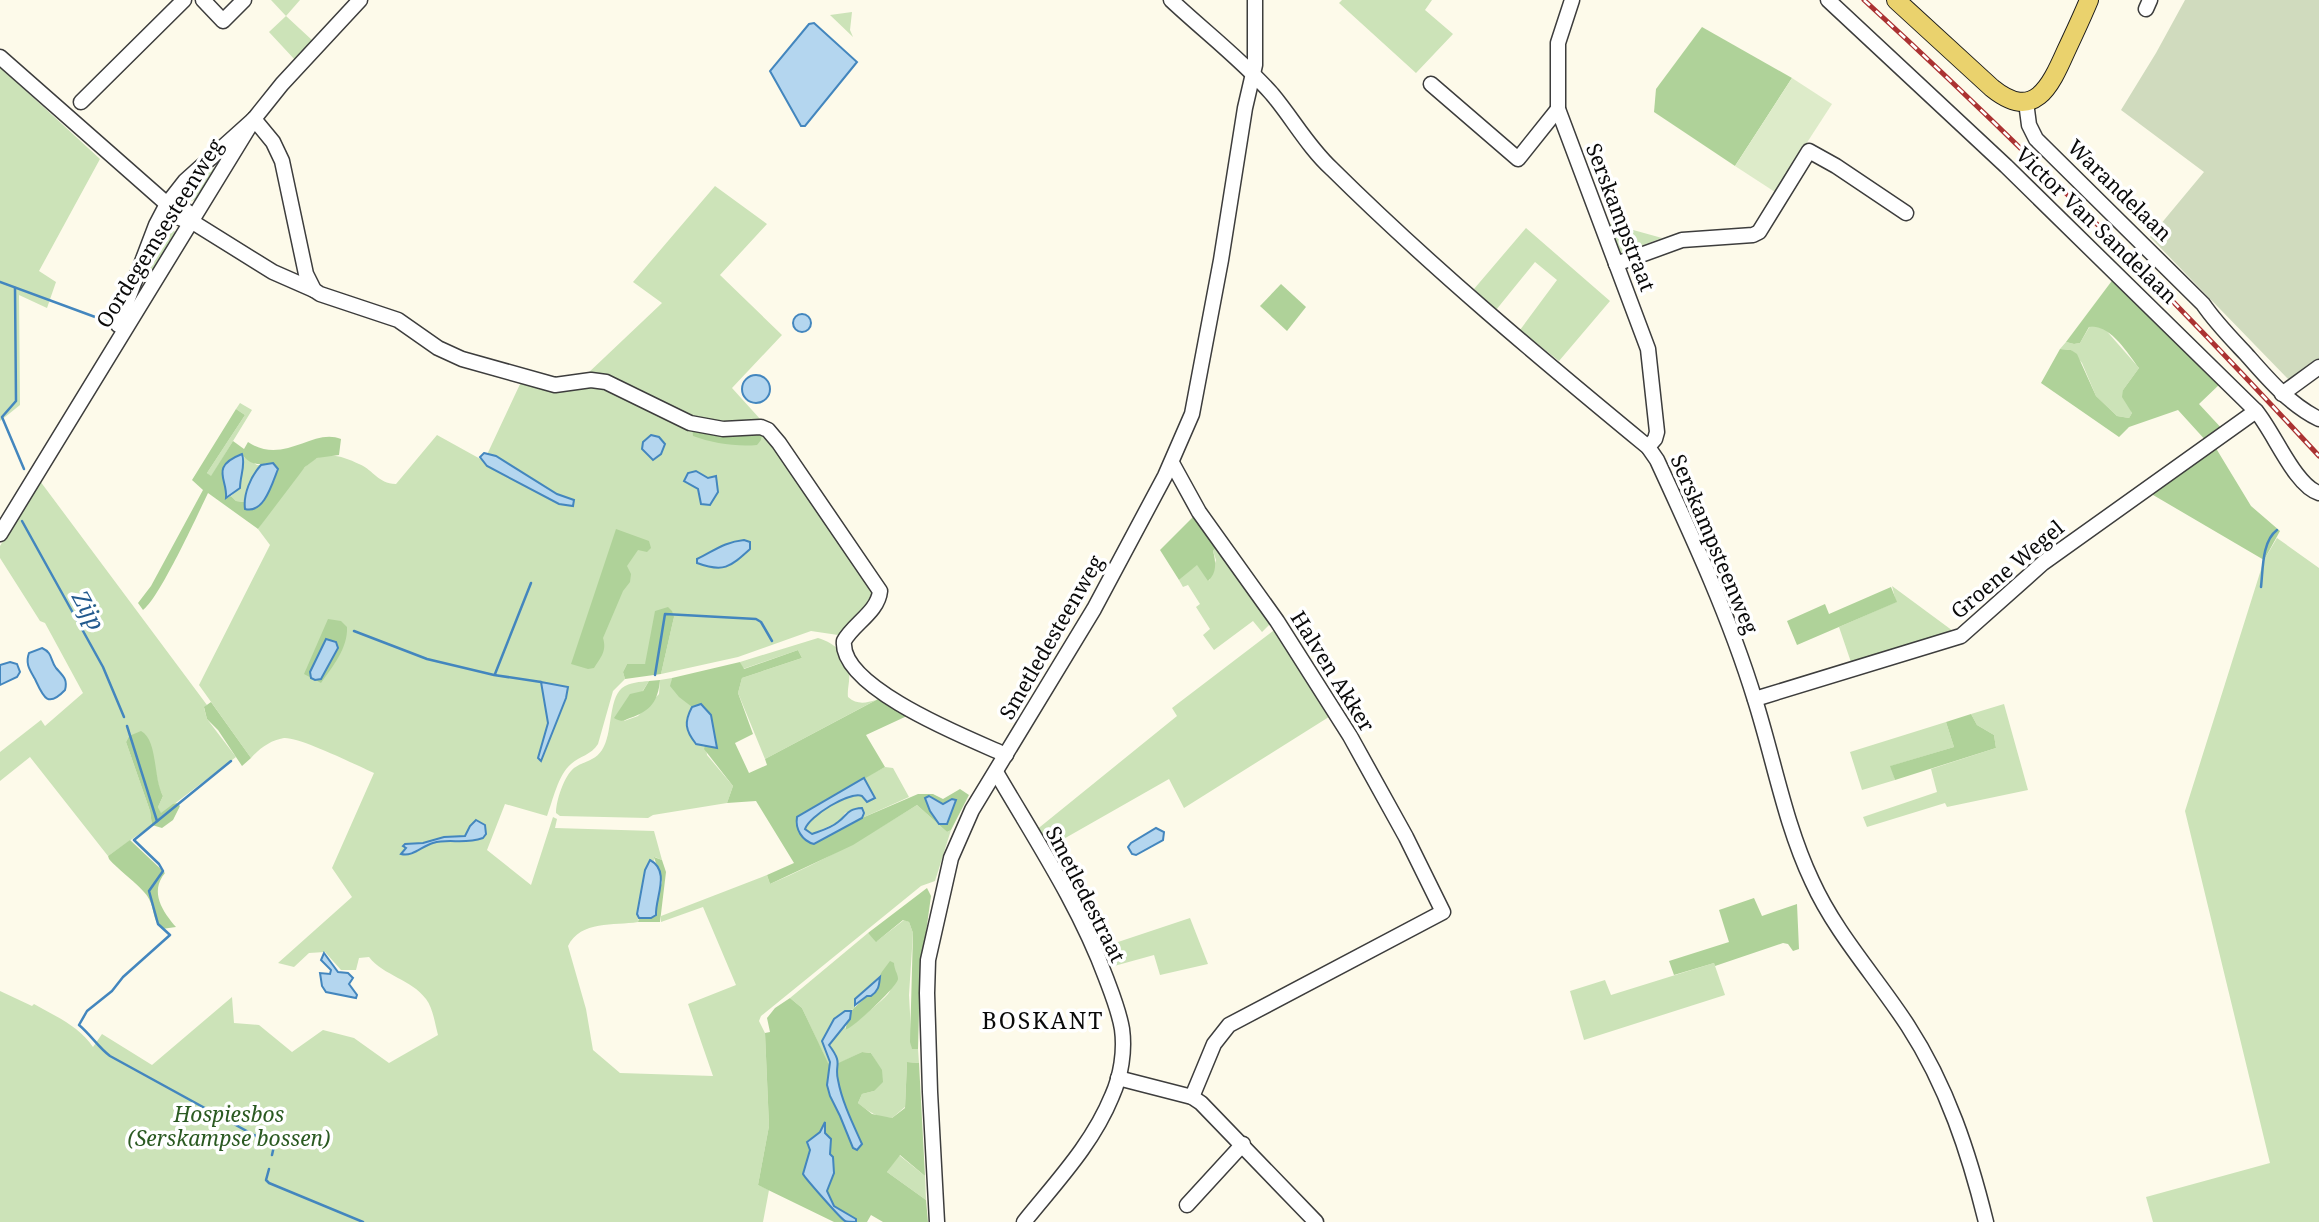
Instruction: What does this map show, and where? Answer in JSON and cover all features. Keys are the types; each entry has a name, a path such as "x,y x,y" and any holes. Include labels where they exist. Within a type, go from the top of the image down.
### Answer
{"main road":[{"path":"1896,0 1999,94 2011,101 2026,102 2040,96 2050,85 2089,0"}],"street":[{"path":"81,102 184,0"},
{"path":"203,0 223,21 244,0"},
{"name":"Oordegemsesteenweg","path":"0,534 254,119 282,84 360,0"},
{"name":"Serskampsteenweg","path":"1171,0 1253,74 1324,162 1395,230 1506,328 1648,447 1657,460 1729,627 1755,699 1785,809 1810,877 1836,923 1903,1018 1928,1060 1960,1132 1986,1222"},
{"path":"1253,74 1255,0"},
{"name":"Serskampstraat","path":"1572,0 1558,43 1558,109 1648,349 1657,432 1656,439 1648,447"},
{"name":"Victor Van Sandelaan","path":"1829,0 2006,166 2256,411 2266,422 2302,482 2312,491 2319,493"},
{"path":"0,57 167,204 171,212 181,220 191,221 273,272 327,297 398,320 438,348 474,363 555,385 592,380 606,382 690,423 723,429 761,427 768,430 880,591 878,601 844,642 850,661 878,691 896,704 1006,755"},
{"name":"Smetledesteenweg","path":"937,1222 930,1092 928,960 951,858 972,810 1094,609 1172,463 1190,421 1200,383 1245,108 1253,74"},
{"path":"1431,84 1518,159 1558,109"},
{"name":"Warandelaan","path":"2026,102 2029,125 2036,139 2203,304 2213,319 2282,394 2319,419"},
{"path":"254,119 273,142 282,160 306,274 314,290"},
{"name":"Oordegemsesteenweg","path":"99,370 156,225 167,204 185,181 254,119"},
{"path":"1616,264 1682,240 1753,235 1759,232 1809,151 1836,166 1906,214"},
{"path":"2282,394 2319,367"},
{"name":"Groene Wegel","path":"1755,699 1961,636 2042,563 2256,411"},
{"name":"Halven Akker","path":"1172,463 1199,512 1277,621 1350,736 1411,846 1443,912 1229,1025 1214,1044 1192,1097"},
{"name":"Smetledestraat","path":"996,772 1094,945 1114,998 1122,1029 1123,1050 1112,1097 1083,1149 1024,1222"},
{"path":"1118,1078 1192,1097 1201,1103 1316,1222"},
{"path":"1187,1205 1242,1144"}],"green space":[{"path":"271,0 300,0 286,16"},
{"path":"1342,0 1432,0 1425,10 1453,34 1416,73 1339,3"},
{"path":"2185,0 2319,0 2319,362 2291,382 2150,237 2204,172 2121,110"},
{"path":"852,12 850,30 853,37 830,15"},
{"path":"286,16 313,41 296,61 269,32"},
{"path":"1702,27 1792,78 1735,166 1654,112 1656,89"},
{"path":"0,67 100,159 39,271 56,282 47,308 19,295 20,405 0,421"},
{"path":"1792,78 1832,104 1775,192 1735,166"},
{"path":"211,166 216,171 201,198 191,201 185,192 187,188"},
{"path":"715,186 767,224 720,275 782,335 732,388 761,420 734,426 699,422 586,375 662,303 633,282"},
{"path":"1608,223 1662,238 1620,254"},
{"path":"166,226 172,227 176,234 153,272 148,266 161,230"},
{"path":"1526,228 1610,301 1559,361 1520,330 1557,280 1535,262 1496,310 1474,289"},
{"path":"2114,278 2222,382 2199,404 2225,432 2208,443 2178,410 2129,427 2119,437 2041,383 2060,349 2071,350 2077,354 2096,396 2117,416 2129,418 2132,413 2122,397 2123,390 2139,368 2124,348 2111,335 2097,327 2089,327 2080,343 2066,342"},
{"path":"1281,284 1306,307 1287,331 1260,306"},
{"path":"2090,326 2104,328 2139,368 2123,390 2132,413 2129,418 2117,416 2096,396 2082,363 2071,350 2060,349 2066,342 2080,343"},
{"name":"Hospiesbos (Serskampse bossen)","path":"521,382 599,386 670,417 762,432 770,438 874,590 872,602 838,635 811,631 738,657 661,674 674,617 645,664 627,664 623,672 625,679 613,691 598,744 566,769 547,816 505,804 487,850 531,885 553,817 557,819 555,828 654,831 662,860 655,857 654,861 650,860 641,891 638,922 590,928 581,932 568,946 586,1009 593,1050 620,1073 713,1076 688,1004 736,985 703,907 661,922 661,916 767,875 770,884 845,848 917,805 947,832 951,830 935,881 921,886 761,1016 759,1021 765,1033 769,1126 758,1185 769,1190 763,1222 0,1222 0,991 58,1017 81,1033 93,1047 102,1034 152,1065 232,997 234,1023 259,1025 292,1052 323,1030 354,1038 389,1063 438,1035 432,1011 420,992 382,969 369,957 359,958 356,970 341,970 325,952 309,953 294,967 278,963 352,897 332,868 374,773 315,747 284,738 270,743 251,758 199,685 270,545 258,529 286,490 311,462 323,456 339,457 364,467 384,481 396,484 437,435 484,461"},
{"path":"240,403 252,410 211,477 207,473 245,415 236,409"},
{"path":"236,409 245,415 207,473 211,476 233,441 244,449 248,442 274,450 320,438 341,439 339,455 317,458 305,467 258,529 208,493 168,574 143,610 138,603 151,586 203,490 192,480","holes":["242,454 248,461 256,464 273,463 278,469 274,481 245,509 244,502 236,501 231,496 227,498 222,473 230,460"]},
{"path":"692,426 762,432 761,440 757,445 716,442 693,436"},
{"path":"2214,445 2251,506 2280,531 2264,560 2148,492"},
{"path":"244,457 261,465 252,478 244,502 236,501 231,496 240,488"},
{"path":"40,481 207,705 204,708 207,719 236,757 161,814 158,807 163,796 154,763 129,736 126,742 150,811 152,825 108,856 30,757 0,781 0,752 41,720 45,726 83,693 45,623 40,621 0,558 0,546"},
{"path":"1196,514 1218,545 1213,551 1214,571 1208,581 1197,565 1179,580 1160,550"},
{"path":"616,529 649,541 651,548 647,552 638,550 627,566 631,574 630,582 623,591 603,638 603,654 594,668 588,669 571,664"},
{"path":"2277,538 2319,568 2319,1222 2153,1222 2146,1197 2270,1163 2185,811 2264,560"},
{"path":"1218,545 1271,623 1262,632 1253,621 1214,650 1203,635 1210,629 1196,607 1200,604 1188,585 1183,587 1179,580 1197,564 1209,581 1216,560 1213,551"},
{"path":"1892,586 1953,631 1955,636 1853,668 1839,627 1896,602"},
{"path":"1891,587 1897,602 1797,645 1787,621 1825,604 1829,614"},
{"path":"668,607 674,617 661,674 625,679 623,672 627,664 645,664 655,611"},
{"path":"328,619 341,621 347,627 347,635 339,656 321,683 304,674"},
{"path":"1273,631 1282,635 1332,715 1184,808 1169,779 1046,849 1035,831 1177,716 1172,708"},
{"path":"818,638 835,647 846,661 849,677 848,697 858,702 876,700 765,759 738,693 742,678 802,658 798,650 743,669 740,662"},
{"path":"798,650 802,658 742,678 738,693 753,734 735,743 749,773 767,765 765,759 880,698 907,716 866,735 885,767 797,817 814,844 862,818 918,794 933,794 943,799 960,789 969,795 951,830 947,832 917,805 853,845 770,884 767,875 794,863 756,801 727,803 733,786 704,749 707,740 701,704 692,707 670,686 672,678 740,662 744,669"},
{"path":"672,678 671,686 701,704 707,755 733,786 727,803 648,818 560,816 556,813 561,789 570,772 602,750 615,701 622,688 632,683 649,681 624,721 638,716 659,694 660,680"},
{"path":"660,680 655,699 648,708 624,720 614,718 630,694 643,691 649,681"},
{"path":"211,702 251,758 242,766 218,730 207,719 204,707"},
{"path":"2004,704 2028,790 1947,807 1945,803 1867,827 1863,817 1937,792 1931,769 1996,748 1994,735 1977,725 1971,714"},
{"path":"1971,714 1977,725 1994,735 1996,748 1895,780 1890,766 1954,747 1946,722"},
{"path":"1946,722 1954,747 1891,766 1895,780 1862,790 1850,752"},
{"path":"141,731 153,751 163,796 158,807 161,813 173,804 180,806 173,820 162,828 152,825 150,811 126,742 129,736"},
{"path":"885,767 893,768 909,797 862,818 864,813 857,808 845,813 840,821 812,834 805,829 819,812 842,799 857,793 865,798 875,798 864,778"},
{"path":"130,840 165,873 160,880 158,894 163,908 176,927 162,929 146,895 109,859 108,856"},
{"path":"654,857 662,860 666,872 660,922 638,922 639,918 651,918 662,882"},
{"path":"927,888 931,896 920,976 918,1049 912,1049 913,933 909,922 903,920 876,942 868,933"},
{"path":"1754,898 1762,916 1797,904 1799,949 1793,951 1788,944 1783,943 1715,966 1714,963 1674,975 1669,961 1729,942 1719,910"},
{"path":"1190,918 1208,964 1160,975 1154,955 1107,968 1100,948"},
{"path":"904,920 909,922 913,933 909,995 912,1049 918,1049 919,1063 907,1062 905,1107 892,1118 874,1114 858,1103 862,1094 874,1091 881,1070 871,1053 862,1052 830,1068 802,1008 790,998 868,933 877,941","holes":["893,967 896,972 891,989 885,997 845,1030 845,1024 829,1045 822,1041 831,1024 855,1008 855,999 880,977 881,973"]},
{"path":"890,961 894,963 898,979 896,983 874,1007 845,1030 851,1011 867,996 871,996 881,973"},
{"path":"1714,963 1725,995 1584,1040 1570,991 1605,980 1611,995"},
{"path":"790,998 802,1008 830,1067 862,1052 871,1053 882,1070 883,1082 874,1091 862,1094 858,1103 872,1114 892,1118 905,1108 907,1062 919,1063 925,1176 900,1155 887,1172 926,1200 928,1222 883,1222 871,1215 867,1222 834,1222 758,1185 769,1126 765,1033 770,1032 767,1018 775,1008"},
{"path":"899,1155 925,1176 926,1200 887,1172"}],"water":[{"path":"814,23 857,62 805,126 801,126 770,71 809,24"},
{"path":"802,314 808,317 811,323 808,329 802,332 796,329 793,323 796,317"},
{"path":"756,375 766,379 770,389 766,399 756,403 746,399 742,389 746,379"},
{"path":"651,435 659,437 665,444 661,454 653,460 642,449 643,442"},
{"path":"484,453 496,456 557,494 574,500 573,506 559,504 487,466 480,457"},
{"path":"242,454 240,488 226,498 223,469 232,459"},
{"path":"273,463 278,469 270,490 257,507 245,509 248,486 254,474 261,465"},
{"path":"696,471 708,478 716,476 718,492 710,505 701,504 698,489 684,481 688,473"},
{"path":"744,540 750,542 750,549 732,564 714,568 697,563 697,559 719,547"},
{"path":"326,639 336,642 338,648 321,679 315,680 311,678 310,672"},
{"path":"42,648 50,654 65,680 65,690 54,699 43,695 28,664 29,653"},
{"path":"10,662 17,664 20,672 17,677 0,685 0,665"},
{"path":"541,682 568,687 541,761 538,758 548,723"},
{"path":"701,704 711,715 717,748 696,744 688,730 687,722 692,707"},
{"path":"864,778 875,798 867,802 862,796 849,797 822,812 805,829 812,834 835,824 850,811 862,808 862,818 814,844 800,834 797,817"},
{"path":"929,796 943,804 952,799 956,800 947,824 939,824 930,811 925,798"},
{"path":"476,820 485,825 486,834 483,838 439,842 410,854 401,854 406,848 403,846 405,844 465,836"},
{"path":"1156,828 1164,832 1163,840 1136,855 1132,854 1128,847 1131,843"},
{"path":"650,860 660,871 661,878 656,915 639,918 637,914 645,870"},
{"path":"324,953 338,972 348,973 353,978 349,984 357,995 356,998 326,992 320,973 330,974 331,970 321,960"},
{"path":"880,977 876,992 855,1005 855,999"},
{"path":"845,1011 851,1011 850,1019 829,1045 837,1060 842,1096 862,1144 857,1150 853,1148 830,1096 827,1085 830,1062 822,1041 834,1019"},
{"path":"825,1122 825,1133 831,1139 830,1154 833,1157 834,1173 827,1191 834,1206 856,1219 856,1222 842,1219 803,1174 810,1150 807,1142 820,1132"}],"waterway":[{"name":"Zijp","path":"0,282 106,321"},
{"name":"Zijp","path":"15,288 16,401 2,417 24,469"},
{"name":"Zijp","path":"22,521 103,667 124,717"},
{"path":"2261,587 2266,548 2277,530"},
{"path":"495,674 531,583"},
{"path":"655,675 665,614 756,619 761,622 772,641"},
{"path":"354,631 427,659 494,675 541,682"},
{"name":"Zijp","path":"127,726 157,821"},
{"path":"231,761 134,840 163,871 149,891 158,924 170,935 123,977 112,991 87,1011 79,1025 110,1056 274,1146 272,1155"},
{"path":"269,1169 266,1180 269,1183 363,1222"}],"railway":[{"path":"1864,0 2096,223 2209,338 2319,456"}],"district":[{"name":"BOSKANT","path":"1043,1020"}]}
